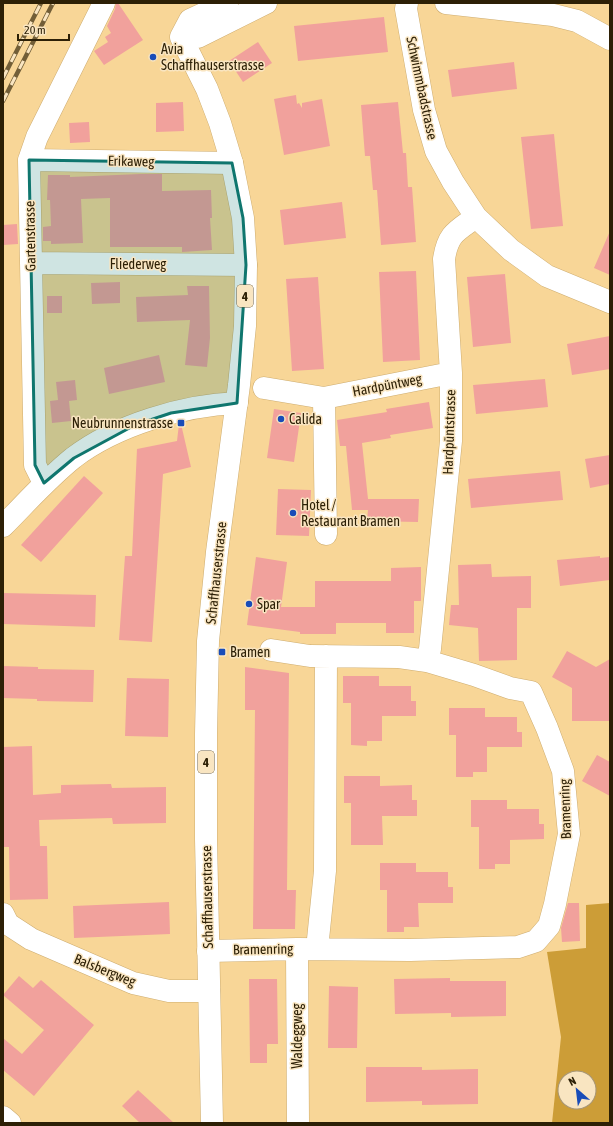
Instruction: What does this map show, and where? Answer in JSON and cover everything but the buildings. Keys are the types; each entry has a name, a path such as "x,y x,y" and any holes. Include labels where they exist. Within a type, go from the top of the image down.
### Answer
{"street":[{"name":"Gartenstrasse","path":"44,483 36,465 29,160 37,137 104,3"},
{"path":"181,37 190,20 227,3"},
{"path":"181,37 198,36 266,3"},
{"name":"Schwimmbadstrasse","path":"408,3 406,10 422,103 436,151 453,182 476,217 511,250 548,276 610,302"},
{"path":"446,3 559,16 577,21 610,39"},
{"name":"Schaffhauserstrasse","path":"181,37 207,89 220,123 232,163 244,218 246,264 245,326 208,641 206,780 212,1123"},
{"name":"Erikaweg","path":"29,160 232,163"},
{"name":"Hardpüntstrasse","path":"427,661 430,649 440,564 451,441 451,372 444,259 446,246 450,236 476,217"},
{"name":"Fliederweg","path":"31,263 246,264"},
{"name":"Hardpüntweg","path":"264,388 324,398 451,372"},
{"path":"324,398 326,534"},
{"path":"3,526 44,483 74,458 100,441 135,425 172,413 214,405 237,403"},
{"name":"Bramenring","path":"208,951 307,949 410,950 518,947 536,941 550,926 556,904 569,834 563,771 547,728 531,692 510,688 474,675 427,661 399,657 310,656 271,650"},
{"path":"307,949 325,871 326,656"},
{"name":"Balsbergweg","path":"5,923 31,939 133,983 169,990 209,990"},
{"name":"Waldeggweg","path":"298,1123 307,949"},
{"path":"3,1117 10,1123"}],"highlighted area":[{"path":"29,160 232,163 243,218 246,265 237,403 171,413 135,425 74,458 44,483 35,465"}],"shaded area":[{"path":"610,903 610,1123 552,1123 557,1075 557,1110 597,1110 597,1070 558,1070 561,1037 547,952 586,948 586,905"}],"railway":[{"path":"3,78 41,3"},
{"path":"3,101 53,3"}],"place":[{"name":"Avia Schaffhauserstrasse","path":"153,57"},
{"name":"Calida","path":"281,419"},
{"name":"Neubrunnenstrasse","path":"181,423"},
{"name":"Hotel / Restaurant Bramen","path":"293,513"},
{"name":"Spar","path":"249,604"},
{"name":"Bramen","path":"222,652"}]}
